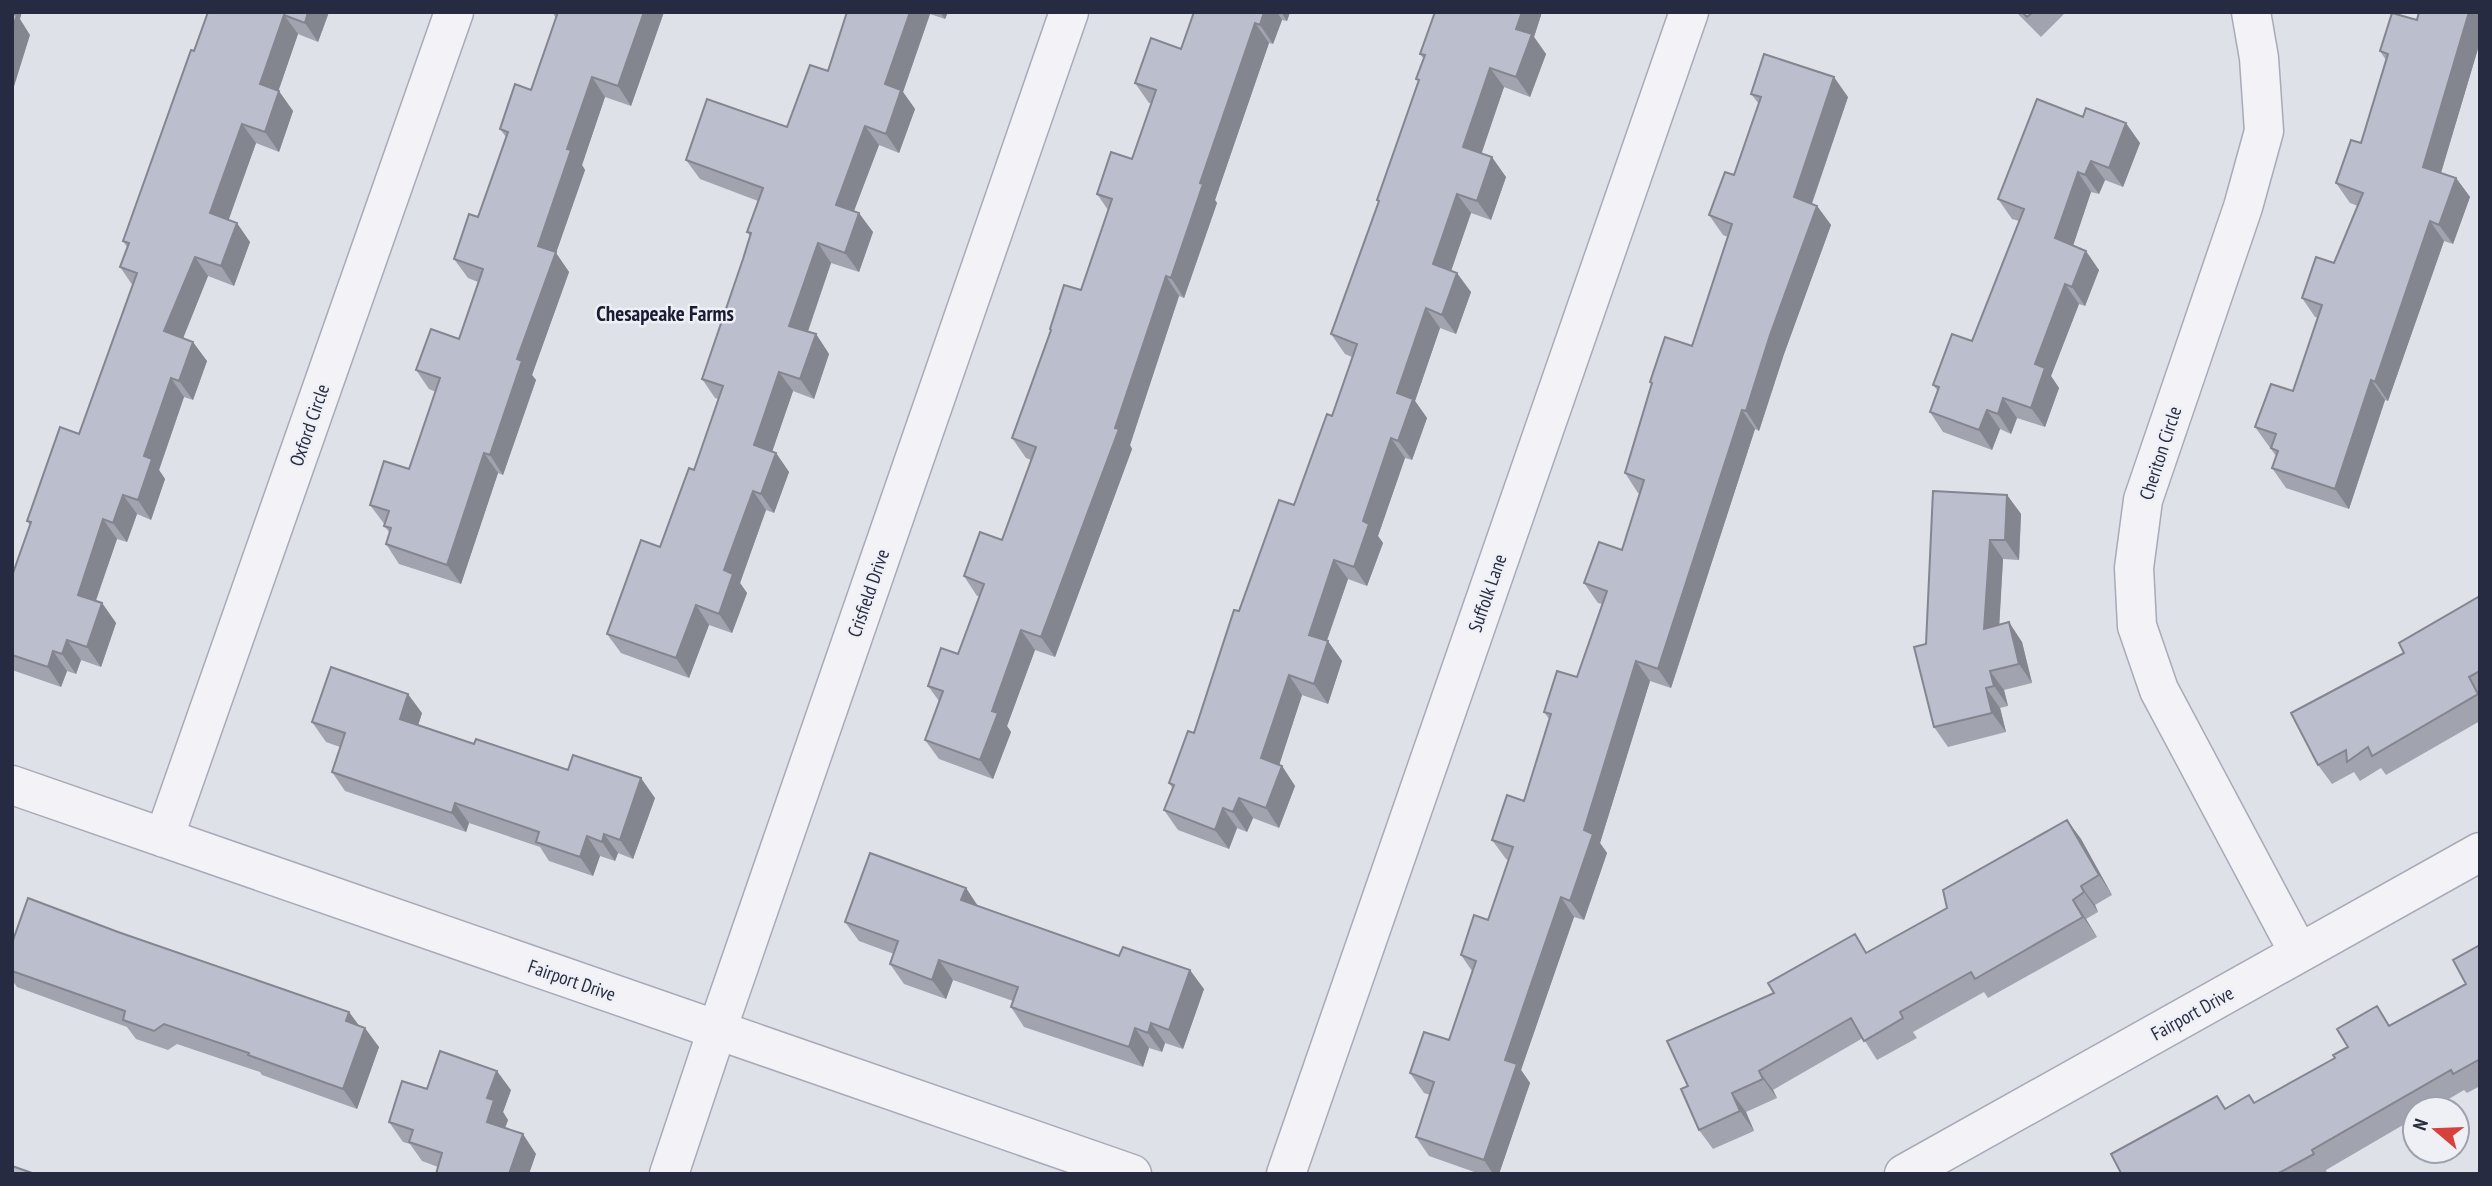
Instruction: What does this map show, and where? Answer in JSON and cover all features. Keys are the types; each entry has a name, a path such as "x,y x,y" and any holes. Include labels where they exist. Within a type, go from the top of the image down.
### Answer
{"street":[{"name":"Oxford Circle","path":"164,838 454,12"},
{"name":"Crisfield Drive","path":"669,1174 1069,12"},
{"name":"Suffolk Lane","path":"1286,1174 1689,12"},
{"name":"Cheriton Circle","path":"2251,12 2259,58 2264,131 2243,207 2143,500 2134,568 2137,626 2159,690 2299,953"},
{"name":"Fairport Drive","path":"12,785 1132,1174"},
{"name":"Fairport Drive","path":"1904,1174 2480,852"}],"building":[{"path":"208,12 308,12 305,23 284,15 260,84 279,91 265,132 242,124 210,213 237,223 221,266 195,257 164,331 193,342 179,381 171,378 144,456 152,459 138,500 123,495 113,523 103,519 78,595 102,603 87,647 67,640 62,654 53,651 48,667 12,655 12,576 31,522 27,521 60,427 79,434 137,273 120,267 129,243 123,241 191,50 194,51"},
{"path":"558,12 644,12 618,86 592,77 567,149 571,150 538,246 556,252 517,359 522,361 490,455 484,453 447,565 386,544 391,528 384,526 389,511 370,505 384,461 409,469 440,378 416,370 431,329 459,339 483,269 454,259 469,214 478,217 508,132 500,129 515,84 531,90"},
{"path":"847,12 910,12 885,84 901,90 886,134 865,126 836,205 859,213 845,253 818,243 789,326 816,334 800,379 779,372 754,445 776,453 761,494 753,491 724,570 733,574 719,614 696,605 676,658 607,634 641,540 660,547 689,468 694,470 723,386 702,379 743,259 751,233 747,232 763,188 686,160 707,99 787,127 810,65 828,71"},
{"path":"1194,12 1264,12 1260,25 1255,23 1200,183 1203,184 1171,278 1166,276 1115,428 1119,429 1041,637 1021,630 992,711 998,713 980,760 925,740 943,691 928,686 941,648 958,654 984,584 964,576 980,532 1002,540 1036,447 1012,438 1051,330 1064,285 1081,290 1112,199 1097,194 1111,152 1132,159 1156,90 1135,83 1151,38 1181,49"},
{"path":"1435,12 1522,12 1516,29 1532,34 1516,77 1490,68 1463,147 1492,157 1477,201 1457,194 1433,264 1457,273 1442,315 1426,308 1397,393 1413,399 1398,441 1391,438 1363,521 1369,524 1354,567 1334,560 1309,635 1328,641 1314,684 1289,675 1261,758 1282,766 1266,808 1239,798 1233,812 1223,808 1215,830 1164,810 1174,785 1169,783 1188,731 1194,733 1234,610 1239,611 1279,500 1294,505 1327,414 1332,416 1357,344 1331,334 1419,80 1416,79 1425,55 1420,54"},
{"path":"2419,12 2469,12 2423,167 2456,178 2439,225 2430,221 2375,382 2371,380 2335,489 2272,468 2278,451 2271,448 2276,434 2255,427 2271,384 2293,391 2322,305 2302,298 2316,257 2334,263 2363,193 2336,183 2351,140 2361,143 2388,54 2380,51 2392,13 2417,20"},
{"path":"12,14 17,15 12,29"},
{"path":"1764,54 1834,77 1794,197 1817,206 1770,335 1746,411 1742,410 1658,669 1636,661 1584,830 1593,834 1570,901 1561,897 1505,1060 1517,1064 1484,1160 1416,1137 1434,1082 1410,1073 1424,1032 1449,1040 1476,961 1461,955 1474,915 1488,920 1513,847 1492,840 1507,795 1524,801 1551,714 1544,712 1557,671 1577,677 1607,591 1584,583 1599,542 1622,550 1644,480 1625,473 1652,383 1650,382 1665,337 1692,346 1732,224 1709,215 1725,172 1734,175 1761,97 1751,94"},
{"path":"2037,99 2083,117 2086,108 2126,123 2109,168 2091,161 2085,175 2078,172 2055,238 2086,251 2072,287 2065,284 2035,364 2045,368 2031,408 2003,398 1998,414 1987,410 1979,430 1930,412 1939,387 1933,385 1952,334 1972,341 2024,209 1998,199"},
{"path":"1933,491 2007,495 2005,540 1990,540 1984,629 2009,622 2019,664 1990,671 1994,686 1986,688 1992,713 1934,727 1914,647 1926,644"},
{"path":"2480,596 2480,671 2469,677 2478,694 2372,756 2368,747 2347,762 2346,750 2318,765 2291,713 2404,653 2399,643"},
{"path":"331,667 408,694 400,719 474,744 476,739 568,770 573,755 641,778 620,840 604,834 602,842 587,836 580,857 536,842 539,832 455,803 452,813 332,772 345,733 312,722"},
{"path":"2067,820 2099,875 2081,886 2084,892 2073,900 2083,917 1975,979 1971,972 1900,1012 1903,1018 1864,1041 1851,1018 1759,1071 1763,1079 1732,1093 1740,1111 1699,1130 1681,1089 1688,1086 1667,1041 1774,993 1768,983 1855,934 1866,953 1947,908 1943,890"},
{"path":"870,853 966,888 961,900 1119,956 1123,947 1190,970 1169,1030 1151,1023 1148,1033 1135,1028 1129,1047 1011,1007 1018,987 939,960 932,980 890,964 898,941 845,922"},
{"path":"28,898 349,1012 346,1021 365,1028 343,1089 164,1024 154,1031 123,1020 125,1011 12,971 12,943"},
{"path":"2480,945 2480,1059 2453,1074 2451,1070 2408,1095 2401,1095 2401,1099 2312,1150 2314,1154 2277,1174 2119,1174 2121,1173 2111,1154 2217,1096 2225,1109 2249,1095 2254,1103 2335,1058 2333,1055 2348,1047 2337,1029 2377,1006 2389,1026 2466,984 2453,960"},
{"path":"440,1051 497,1071 487,1098 494,1100 487,1122 523,1134 509,1174 436,1174 442,1153 409,1142 413,1130 389,1122 402,1081 427,1089"},
{"path":"12,1166 35,1174 12,1174"}],"district":[{"name":"Chesapeake Farms","path":"665,313"}]}
